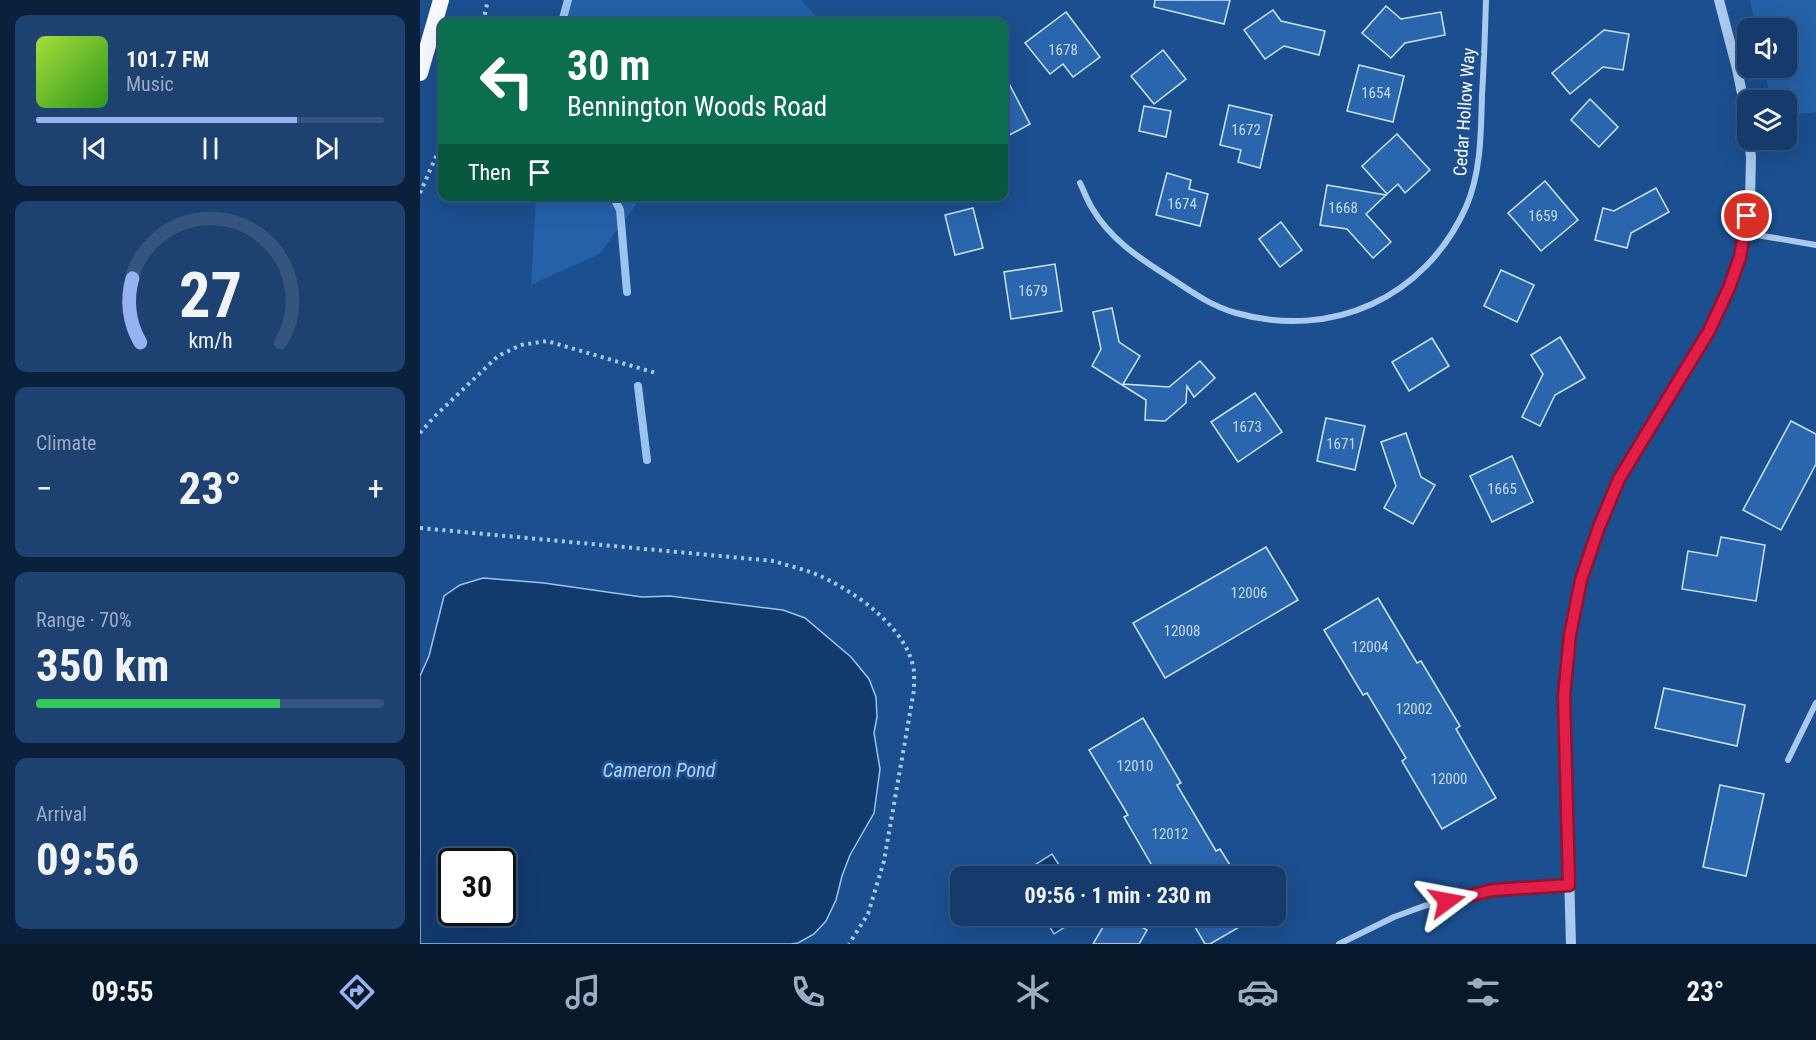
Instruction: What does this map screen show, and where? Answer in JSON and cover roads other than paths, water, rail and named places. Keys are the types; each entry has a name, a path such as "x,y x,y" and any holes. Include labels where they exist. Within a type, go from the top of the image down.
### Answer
{"highway":[{"path":"420,73 441,0"}],"street":[{"name":"Cedar Hollow Way","path":"1080,183 1092,208 1111,234 1136,256 1204,300 1267,320 1302,322 1338,317 1372,305 1399,290 1423,270 1448,239 1466,207 1473,188 1481,133 1486,0"},
{"path":"1719,0 1741,90"},
{"path":"1571,944 1564,696 1570,635 1581,580 1599,527 1619,479 1709,331 1729,288 1740,257 1745,233 1750,200 1750,150"},
{"path":"1745,233 1816,246"},
{"path":"1788,760 1816,703"},
{"path":"1339,944 1394,917 1424,906 1493,890 1569,885"}],"water":[{"name":"Cameron Pond","path":"483,578 544,583 642,597 670,596 783,610 805,618 851,657 869,679 876,697 877,717 874,733 880,769 874,813 850,855 836,900 826,921 814,934 798,943 791,944 420,944 420,676 429,656 444,596 460,585"},
{"path":"1052,854 1060,866 1033,866"},
{"path":"1049,926 1067,926 1054,934"}],"waterway":[{"path":"563,18 568,0"},
{"path":"616,201 620,210 627,292"},
{"path":"638,386 647,460"}]}
